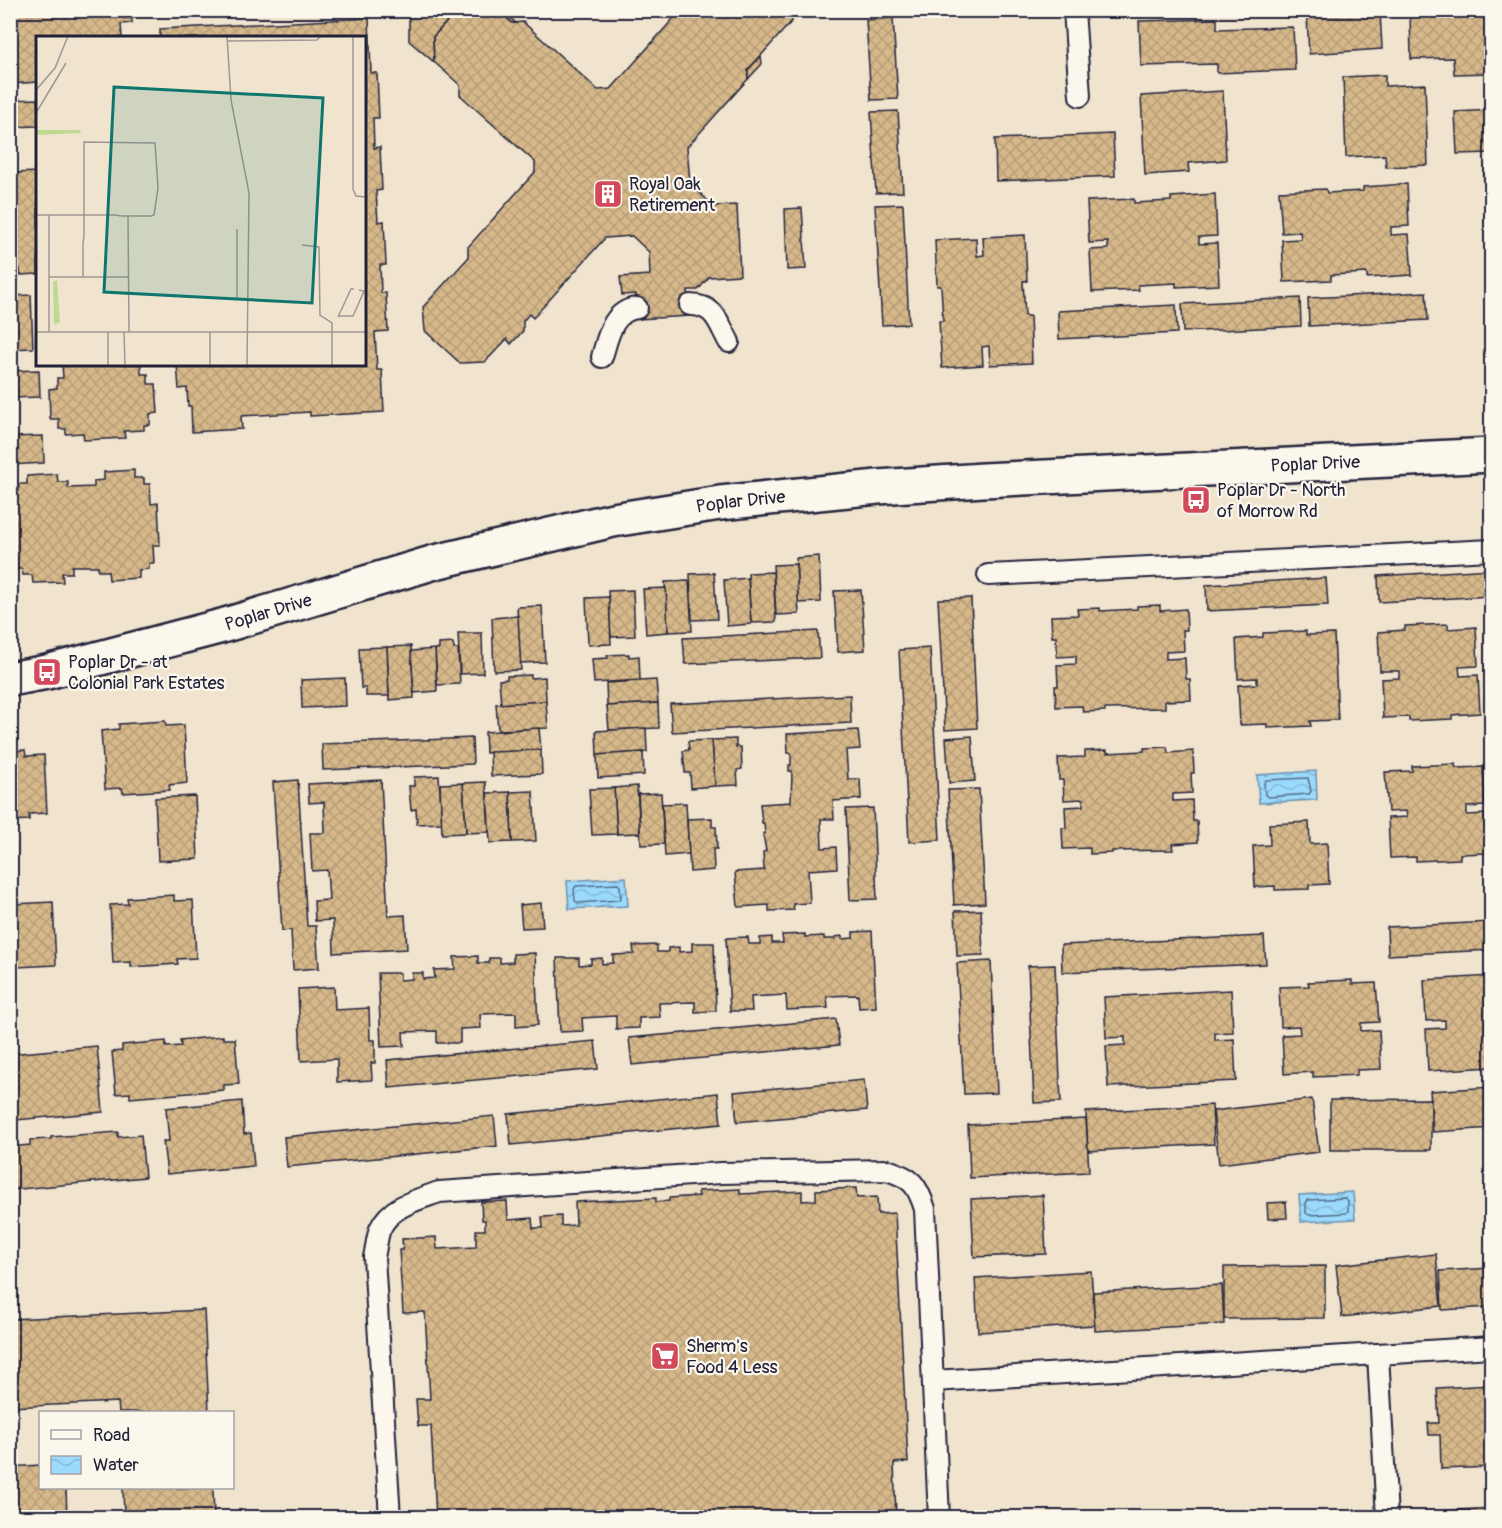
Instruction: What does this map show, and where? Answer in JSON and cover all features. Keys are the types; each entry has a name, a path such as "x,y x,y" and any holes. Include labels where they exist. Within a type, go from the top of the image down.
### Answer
{"main road":[{"name":"Poplar Drive","path":"10,679 54,671 222,626 435,562 613,520 720,503 878,487 972,481 1491,455"}],"lane":[{"path":"1074,10 1080,96"},
{"path":"690,305 702,305 713,313 729,342"},
{"path":"602,357 610,330 620,314 637,308"},
{"path":"988,575 1491,550"},
{"path":"390,1518 374,1257 380,1230 391,1213 410,1202 439,1192 720,1173 887,1170 905,1175 919,1188 925,1209 939,1518"},
{"path":"933,1381 1491,1347"},
{"path":"1378,1354 1387,1518"}],"water":[{"path":"1316,771 1317,800 1259,803 1257,775"},
{"path":"626,877 628,906 569,909 567,881"},
{"path":"1353,1192 1355,1219 1301,1222 1299,1195"}],"building":[{"path":"10,10 131,10 132,23 121,24 122,36 36,36 36,82 10,84"},
{"path":"413,10 458,10 433,37 434,62 409,41 409,15"},
{"name":"Royal Oak Retirement","path":"458,10 499,10 512,23 523,22 598,90 611,89 681,10 792,10 792,21 748,70 748,79 687,147 690,183 713,206 737,205 740,275 709,277 698,290 688,290 690,316 638,319 636,294 622,295 620,277 650,275 649,252 632,236 605,238 533,318 529,314 523,321 523,331 511,344 507,339 485,362 460,363 425,331 423,307 468,258 468,247 535,172 535,162 460,95 460,85 434,62 433,37"},
{"path":"499,10 508,10 508,16 516,23 512,23"},
{"path":"1410,10 1492,10 1492,73 1454,74 1453,58 1411,59"},
{"path":"1380,11 1382,49 1309,54 1307,17"},
{"path":"369,18 371,73 377,73 379,118 373,118 374,148 380,147 382,190 376,191 378,222 384,221 386,265 380,265 381,293 386,293 388,331 375,332 377,370 382,370 384,412 310,416 310,412 241,416 242,429 192,432 191,406 188,406 187,388 179,389 177,366 366,366 366,36 160,36 160,29"},
{"path":"893,18 898,99 871,100 866,20"},
{"path":"1217,19 1217,29 1293,27 1295,70 1217,73 1217,64 1141,66 1139,21"},
{"path":"761,56 762,64 748,79 748,70"},
{"path":"1385,75 1385,86 1425,84 1428,165 1386,167 1385,155 1346,157 1343,77"},
{"path":"1223,91 1226,160 1188,163 1189,172 1145,175 1141,96"},
{"path":"36,99 36,126 10,127 10,100"},
{"path":"1492,110 1492,153 1457,154 1455,112"},
{"path":"898,111 903,192 876,193 871,112"},
{"path":"1113,134 1115,176 996,181 995,139"},
{"path":"36,172 36,274 20,275 20,269 10,270 10,178 15,178 15,173"},
{"path":"1484,173 1492,173 1492,277 1489,278"},
{"path":"1407,184 1409,226 1391,227 1391,235 1409,234 1412,275 1367,278 1367,273 1331,275 1331,280 1284,282 1282,240 1301,239 1300,232 1282,233 1279,191 1326,189 1327,193 1363,191 1363,187"},
{"path":"1215,194 1217,236 1199,237 1199,244 1217,243 1219,285 1176,287 1176,283 1138,285 1139,290 1092,292 1090,250 1108,249 1108,242 1089,243 1087,201 1134,199 1134,203 1171,201 1171,197"},
{"path":"903,204 909,324 882,325 875,205"},
{"path":"802,208 806,269 787,270 785,209"},
{"path":"1025,235 1027,281 1023,281 1025,316 1030,316 1032,363 990,365 989,346 982,347 983,365 942,368 939,321 943,321 941,286 937,286 935,240 976,238 977,256 984,255 983,237"},
{"path":"1426,292 1428,320 1309,326 1308,298"},
{"path":"31,295 33,348 10,349 10,296"},
{"path":"1300,298 1301,326 1183,332 1182,304"},
{"path":"1176,305 1177,333 1059,339 1058,311"},
{"path":"62,366 141,366 141,374 148,374 148,384 156,384 158,413 150,414 150,425 144,425 144,430 124,431 125,438 84,440 83,433 66,434 66,429 59,429 59,419 50,419 49,389 57,388 57,378 63,378"},
{"path":"39,370 40,397 10,398 10,371"},
{"path":"43,436 44,463 10,465 10,437"},
{"path":"134,470 134,478 144,478 144,484 150,484 151,504 158,503 160,545 153,545 154,563 149,563 149,569 139,570 139,578 109,580 108,571 98,571 98,566 72,566 72,573 62,573 63,582 33,583 32,575 23,575 22,569 16,569 15,552 10,552 12,491 19,491 18,484 27,484 27,476 57,474 58,482 68,482 68,488 94,487 94,481 104,480 104,472"},
{"path":"819,556 821,602 798,603 796,558"},
{"path":"796,564 799,614 776,615 773,565"},
{"path":"1491,569 1492,596 1379,602 1378,576"},
{"path":"773,572 776,622 751,623 748,573"},
{"path":"714,573 717,619 692,620 690,574"},
{"path":"748,578 751,624 727,626 724,580"},
{"path":"1326,578 1328,605 1207,611 1206,585"},
{"path":"689,581 692,631 668,632 665,582"},
{"path":"666,588 668,632 646,634 643,589"},
{"path":"633,590 635,636 611,637 608,591"},
{"path":"861,590 865,650 838,652 834,591"},
{"path":"609,597 611,644 588,645 586,598"},
{"path":"971,598 977,728 945,730 938,599"},
{"path":"1160,605 1160,611 1186,609 1187,630 1183,630 1184,651 1166,652 1166,659 1185,658 1186,679 1190,679 1191,700 1165,701 1165,708 1105,709 1105,711 1083,712 1082,706 1056,707 1057,665 1076,664 1076,656 1057,657 1056,637 1052,637 1051,616 1078,615 1077,609 1100,608 1100,611"},
{"path":"542,606 545,662 520,663 517,607"},
{"path":"518,616 521,670 494,671 492,618"},
{"path":"1448,624 1448,629 1476,627 1478,666 1459,667 1460,676 1478,675 1480,713 1452,715 1452,719 1409,721 1409,717 1383,718 1381,679 1399,678 1399,671 1380,671 1378,632 1405,630 1405,626"},
{"path":"818,631 820,658 685,664 683,638"},
{"path":"1306,631 1306,635 1334,634 1338,720 1310,721 1311,726 1267,728 1267,724 1240,725 1238,685 1257,684 1257,678 1238,679 1236,639 1263,637 1263,633"},
{"path":"458,633 482,633 483,673 460,674"},
{"path":"453,643 454,649 458,649 460,684 437,685 435,649 439,649 439,644"},
{"path":"411,646 414,698 389,700 387,647"},
{"path":"387,647 389,696 366,696 366,688 361,688 359,648"},
{"path":"930,648 940,840 909,842 899,650"},
{"path":"435,649 437,691 414,693 411,651"},
{"path":"629,654 629,657 639,656 640,680 594,683 592,659 608,658 607,655"},
{"path":"531,675 531,678 545,677 546,701 501,704 499,680 507,679 507,676"},
{"path":"345,678 346,706 302,708 301,680"},
{"path":"656,680 658,703 607,706 606,683"},
{"path":"850,695 851,723 672,732 670,704"},
{"path":"546,701 548,728 498,730 496,704"},
{"path":"658,703 659,728 609,730 607,706"},
{"path":"165,721 166,726 184,725 187,783 169,785 170,790 123,793 122,788 105,789 101,731 119,729 119,724"},
{"path":"539,728 541,750 486,753 485,732"},
{"path":"646,728 647,752 597,755 596,731"},
{"path":"858,730 860,749 846,750 848,779 860,779 861,799 833,801 834,819 821,819 822,848 836,847 837,868 808,870 810,903 793,904 794,910 769,911 769,905 738,907 735,872 764,870 763,852 766,851 763,834 765,834 760,804 791,802 792,771 789,771 789,765 791,765 791,753 788,753 787,734"},
{"path":"972,736 975,781 949,783 946,738"},
{"path":"472,738 473,764 323,770 322,744"},
{"path":"736,739 736,747 741,747 742,769 737,770 738,785 715,786 712,740"},
{"path":"712,740 715,786 691,788 690,773 685,773 683,751 689,750 688,741"},
{"path":"1167,747 1168,753 1193,751 1192,793 1173,794 1173,801 1192,800 1193,821 1197,821 1198,842 1172,844 1173,850 1112,851 1112,853 1090,854 1090,848 1063,849 1062,828 1066,828 1065,807 1083,806 1083,799 1064,800 1063,780 1059,780 1058,758 1085,757 1085,751 1107,750 1107,753"},
{"path":"25,750 26,756 44,755 47,813 29,814 29,820 10,821 10,751"},
{"path":"541,750 542,774 491,776 490,752"},
{"path":"643,752 644,775 598,778 597,755"},
{"path":"1455,764 1456,768 1483,767 1485,806 1467,807 1467,815 1485,814 1487,853 1460,854 1460,859 1416,861 1416,857 1390,858 1388,818 1407,817 1406,811 1388,812 1385,772 1412,771 1412,766"},
{"path":"439,776 442,823 417,824 416,809 411,810 409,786 414,786 414,777"},
{"path":"298,780 307,926 316,926 319,968 293,970 291,930 282,931 273,782"},
{"path":"381,780 388,916 405,915 407,949 334,953 333,920 315,921 314,901 329,900 327,870 312,871 310,833 325,833 324,802 309,803 308,784"},
{"path":"486,782 489,832 466,833 463,783"},
{"path":"463,783 466,833 442,834 440,784"},
{"path":"637,786 640,833 617,834 614,788"},
{"path":"614,788 617,834 592,835 589,789"},
{"path":"979,789 985,903 954,905 948,790"},
{"path":"533,791 536,841 512,842 510,792"},
{"path":"510,792 512,842 490,843 487,793"},
{"path":"661,793 664,844 641,845 638,794"},
{"path":"195,796 198,859 158,861 155,798"},
{"path":"686,803 689,854 665,856 662,804"},
{"path":"873,808 877,899 850,900 846,809"},
{"path":"712,818 712,827 716,827 717,849 713,849 714,870 690,872 687,819"},
{"path":"1309,822 1310,844 1327,843 1329,884 1309,885 1309,889 1275,890 1275,886 1255,887 1253,846 1270,845 1269,824"},
{"path":"174,895 174,901 193,900 196,958 177,959 178,964 131,967 131,962 113,963 110,905 128,904 127,898"},
{"path":"53,902 56,965 17,967 13,904"},
{"path":"541,903 543,927 522,928 520,905"},
{"path":"981,910 983,955 957,956 955,911"},
{"path":"1492,922 1492,950 1388,955 1387,927"},
{"path":"872,931 876,1007 859,1008 858,995 827,996 828,1008 787,1010 786,995 751,997 752,1011 730,1011 726,938 748,937 749,944 760,944 760,938 772,937 772,943 783,943 782,935 805,934 805,937 824,936 824,939 835,939 835,937 842,936 842,939 853,938 853,932"},
{"path":"1264,936 1266,964 1062,972 1061,945"},
{"path":"692,943 714,943 716,1011 695,1012 695,1002 659,1003 660,1017 639,1018 639,1028 616,1029 616,1016 582,1018 583,1031 560,1032 557,958 579,958 579,965 591,964 591,959 602,958 602,964 613,963 613,955 634,954 633,946 657,945 657,952 668,952 668,948 679,947 679,952 692,951"},
{"path":"535,953 538,1025 516,1027 516,1013 480,1014 481,1028 460,1029 460,1043 437,1043 437,1031 403,1032 404,1046 381,1047 378,973 400,973 400,980 412,979 412,973 423,973 423,979 435,978 434,970 455,969 454,957 478,956 478,963 489,963 489,958 500,958 500,963 513,962 513,954"},
{"path":"991,961 997,1093 964,1094 957,963"},
{"path":"1055,965 1061,1102 1034,1103 1028,966"},
{"path":"1492,976 1492,1067 1428,1071 1426,1029 1445,1028 1445,1020 1426,1021 1424,980"},
{"path":"1352,980 1352,984 1376,983 1379,1022 1361,1023 1361,1031 1379,1030 1381,1069 1357,1070 1357,1075 1313,1077 1313,1072 1284,1074 1282,1035 1300,1034 1299,1026 1281,1027 1279,987 1309,986 1308,982"},
{"path":"334,987 335,1010 369,1008 370,1040 375,1040 375,1063 371,1063 372,1080 337,1082 337,1059 301,1061 298,989"},
{"path":"1231,990 1233,1032 1215,1033 1215,1040 1234,1039 1236,1081 1108,1087 1106,1046 1125,1045 1125,1037 1106,1038 1104,997"},
{"path":"836,1019 839,1045 632,1065 629,1038"},
{"path":"223,1036 223,1039 235,1039 239,1084 224,1085 224,1090 130,1098 130,1093 116,1094 112,1052 122,1051 122,1045 166,1041 166,1047 181,1046 180,1040"},
{"path":"595,1041 598,1069 389,1088 387,1060"},
{"path":"97,1046 103,1112 16,1120 10,1054"},
{"path":"864,1080 867,1110 737,1122 734,1092"},
{"path":"1492,1087 1492,1128 1433,1132 1430,1091"},
{"path":"718,1093 721,1124 511,1145 508,1114"},
{"path":"1312,1099 1319,1152 1219,1164 1213,1111"},
{"path":"1431,1099 1431,1150 1330,1150 1330,1100"},
{"path":"242,1101 244,1134 251,1133 254,1166 167,1174 163,1141 169,1141 166,1108"},
{"path":"1212,1105 1214,1144 1088,1151 1086,1112"},
{"path":"494,1116 497,1146 287,1167 284,1137"},
{"path":"1086,1119 1089,1172 970,1178 968,1125"},
{"path":"118,1132 118,1137 141,1135 145,1177 10,1190 10,1147 30,1145 30,1140 51,1139 51,1137"},
{"name":"Sherm's Food 4 Less","path":"856,1188 857,1198 877,1197 878,1214 895,1213 908,1462 894,1463 896,1518 436,1518 431,1426 418,1426 416,1399 430,1399 425,1312 403,1313 399,1250 403,1250 402,1239 436,1237 437,1249 476,1247 476,1230 485,1230 481,1202 507,1201 508,1220 532,1218 533,1228 543,1228 542,1217 561,1216 561,1226 576,1225 575,1202 656,1198 656,1202 669,1201 669,1198 699,1196 698,1191 740,1189 740,1194 802,1191 802,1201 816,1200 816,1190"},
{"path":"1043,1195 1046,1254 974,1257 971,1199"},
{"path":"1286,1202 1287,1218 1268,1219 1267,1203"},
{"path":"1436,1254 1441,1306 1342,1317 1336,1265"},
{"path":"1325,1266 1325,1318 1224,1319 1224,1267"},
{"path":"1492,1268 1492,1307 1442,1310 1440,1271"},
{"path":"1091,1271 1095,1325 978,1332 975,1278"},
{"path":"1222,1285 1224,1324 1095,1331 1093,1292"},
{"path":"204,1310 209,1411 119,1411 118,1402 10,1407 10,1319"},
{"path":"1492,1385 1492,1467 1441,1469 1440,1435 1429,1435 1428,1423 1439,1423 1437,1388"},
{"path":"39,1465 39,1489 66,1489 67,1518 10,1518 10,1467"},
{"path":"123,1489 213,1489 214,1518 124,1518"},
{"path":"1492,1508 1492,1518 1442,1518 1442,1511"}],"place":[{"name":"Royal Oak Retirement","path":"608,194"},
{"name":"Poplar Dr - North of Morrow Rd","path":"1196,500"},
{"name":"Poplar Dr - at Colonial Park Estates","path":"47,672"},
{"name":"Sherm's Food 4 Less","path":"665,1356"}]}
